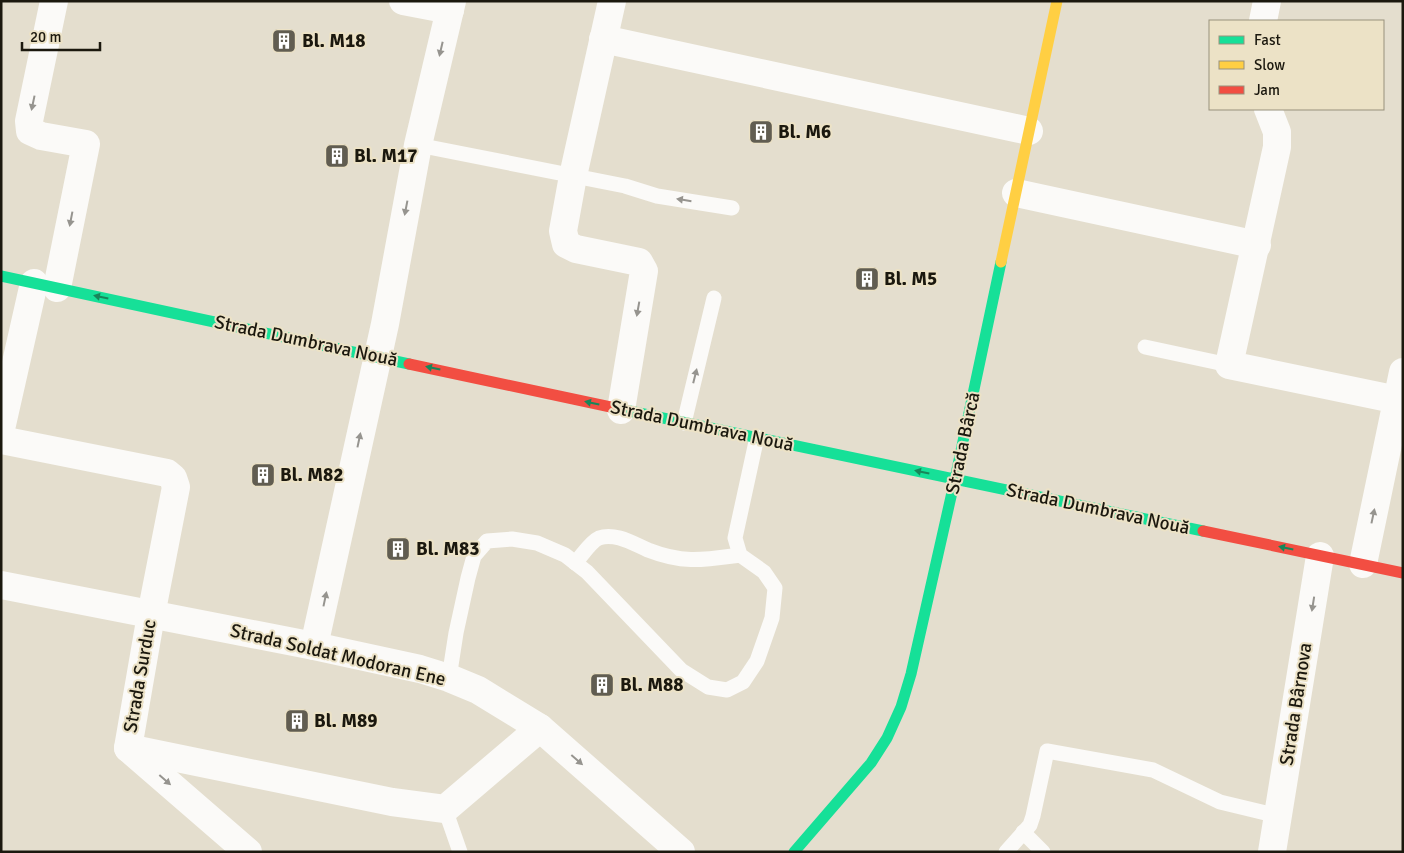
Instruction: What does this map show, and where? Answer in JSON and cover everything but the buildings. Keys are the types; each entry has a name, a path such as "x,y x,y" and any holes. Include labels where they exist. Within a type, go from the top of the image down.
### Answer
{"street":[{"path":"1,429 46,285 86,144 41,136 30,131 30,121 54,1"},
{"path":"314,646 378,356 418,145 451,6 402,1"},
{"path":"612,1 573,176 563,231 566,244 576,249 639,262 644,271 621,410"},
{"name":"Strada Bârcă","path":"794,852 871,762 887,738 901,707 911,674 955,479 1057,1"},
{"path":"1263,20 1267,1"},
{"path":"603,39 1029,131"},
{"path":"1268,110 1277,132 1277,147 1229,365 1400,401"},
{"path":"1016,193 1256,245"},
{"name":"Strada Dumbrava Nouă","path":"1,276 621,410 1403,572"},
{"path":"1363,564 1400,401 1403,372"},
{"name":"Strada Surduc","path":"1,440 167,472 173,478 176,487 128,748 248,852"},
{"name":"Strada Bârnova","path":"1272,852 1320,556"},
{"name":"Strada Soldat Modoran Ene","path":"1,585 151,616 314,646 420,669 449,678 478,690 540,728 681,852"},
{"path":"128,748 392,802 444,809 540,728"}],"lane":[{"path":"418,145 625,186 657,196 732,208"},
{"path":"684,423 714,298"},
{"path":"1145,347 1229,365"},
{"path":"449,678 456,633 474,556 487,541 512,539 537,542 565,555 586,572 681,670 708,687 727,690 743,682 758,661 772,618 775,588 764,572 740,555 735,538 757,437"},
{"path":"575,563 599,538 612,537 675,559 698,561 740,555"},
{"path":"1006,852 1030,825 1047,751 1153,770 1220,802 1278,816"},
{"path":"444,809 460,852"},
{"path":"1024,832 1043,852"}],"traffic: fast":[{"path":"794,852 871,763 887,738 901,707 911,674 955,479 1001,262"},
{"path":"1,276 409,364"},
{"path":"620,409 1203,531"}],"traffic: slow":[{"path":"1001,262 1057,1"}],"traffic: jam":[{"path":"409,364 620,409"},
{"path":"1203,531 1403,573"}],"place":[{"name":"Bl. M18","path":"284,41"},
{"name":"Bl. M6","path":"761,132"},
{"name":"Bl. M17","path":"337,156"},
{"name":"Bl. M5","path":"867,279"},
{"name":"Bl. M82","path":"263,475"},
{"name":"Bl. M83","path":"398,549"},
{"name":"Bl. M88","path":"602,685"},
{"name":"Bl. M89","path":"297,721"}]}
